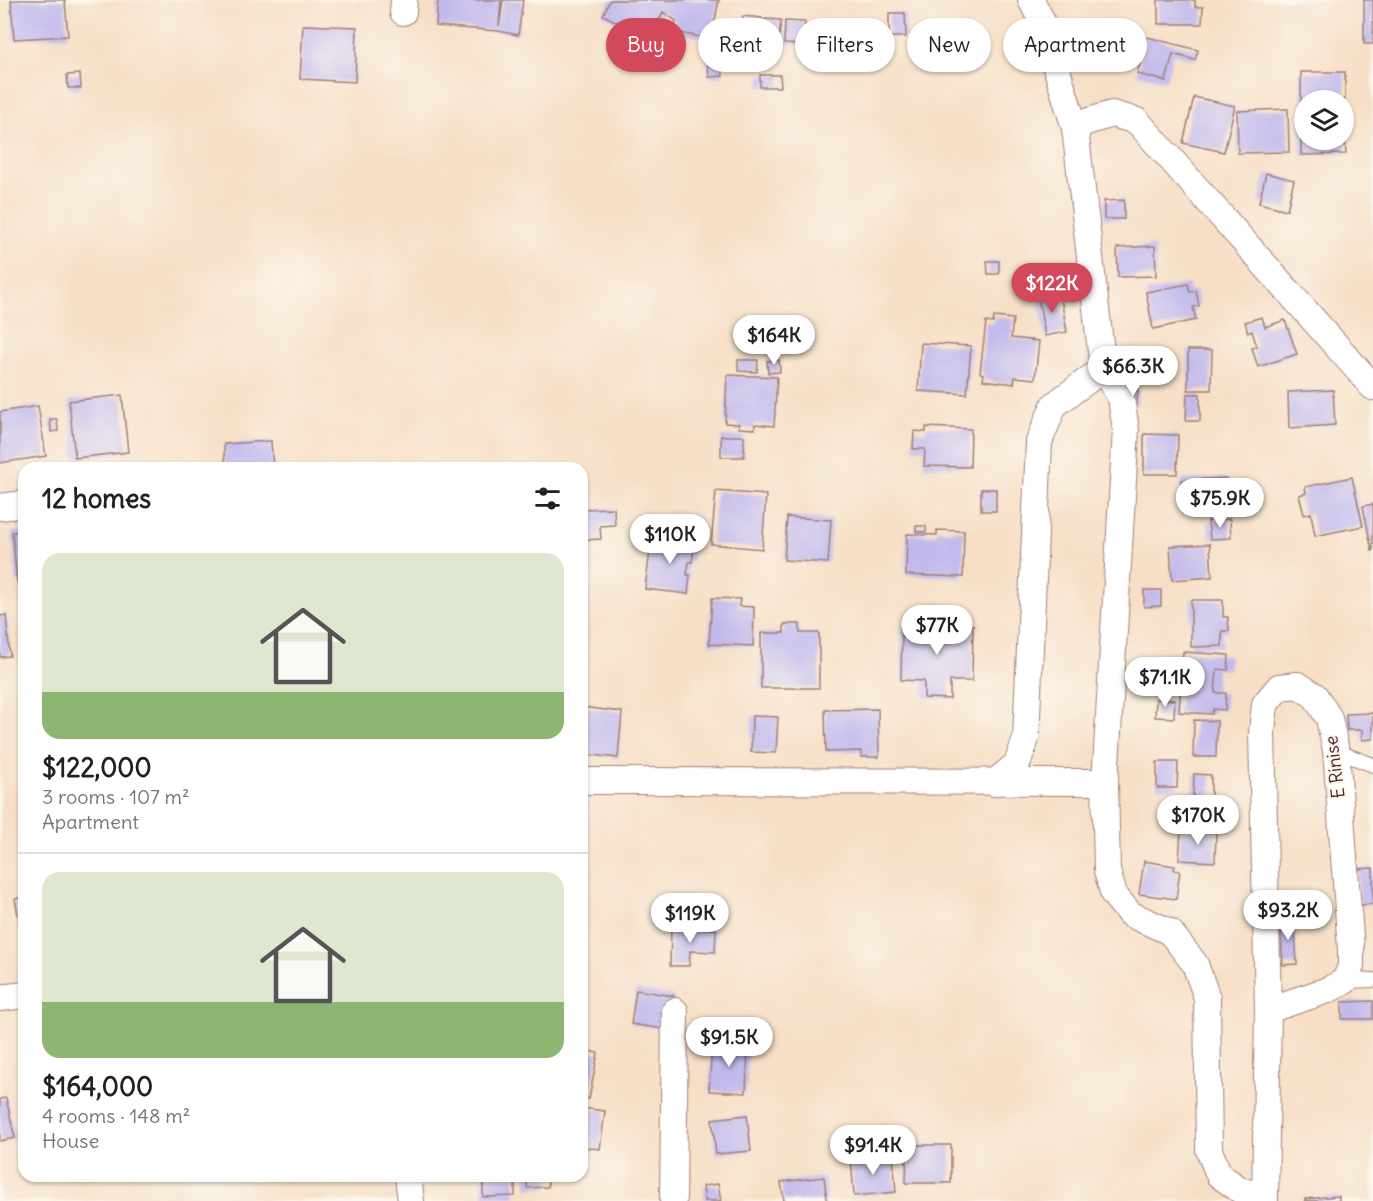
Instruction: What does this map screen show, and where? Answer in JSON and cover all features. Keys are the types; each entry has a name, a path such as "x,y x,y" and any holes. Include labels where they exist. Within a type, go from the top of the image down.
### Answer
{"street":[{"path":"1031,0 1041,19 1075,128 1103,369 1121,398 1126,430 1105,782 1107,871 1114,895 1130,914 1170,932 1195,964 1207,998 1209,1150 1219,1175 1240,1190 1265,1199"},
{"path":"1075,128 1112,114 1137,121 1373,387"},
{"path":"994,783 1017,764 1026,739 1039,442 1054,405 1103,369"},
{"path":"0,507 18,505"},
{"name":"E Rinise","path":"1265,1199 1268,1010 1262,732 1265,704 1279,687 1298,685 1316,696 1329,718 1336,750 1351,950 1351,966 1345,981"},
{"path":"588,781 1105,782"},
{"path":"1268,1010 1328,990 1345,981"},
{"path":"0,998 18,996"},
{"path":"673,1201 675,1011"},
{"path":"409,1182 411,1201"}],"lane":[{"path":"1336,750 1373,765"},
{"path":"1345,981 1373,980"}],"building":[{"path":"11,0 65,0 68,36 14,39"},
{"path":"438,0 501,0 499,26 503,0 523,0 518,35 436,26"},
{"path":"610,0 719,0 715,18 698,18 698,37 686,34 686,18 672,18 663,12 660,18 609,18 603,15"},
{"path":"1158,0 1195,0 1195,7 1203,7 1202,24 1158,24"},
{"path":"1364,0 1373,0 1373,44 1364,44"},
{"path":"889,13 905,13 906,37 895,37 895,18 889,18"},
{"path":"785,21 795,22 795,45 784,44"},
{"path":"303,25 357,27 355,82 300,79"},
{"path":"1147,37 1198,50 1195,60 1173,54 1166,81 1137,74 1138,72 1147,72"},
{"path":"708,72 723,72 723,76 709,77"},
{"path":"1301,72 1345,72 1345,90 1301,90"},
{"path":"80,74 81,88 68,88 67,75"},
{"path":"760,75 780,75 781,87 760,87"},
{"path":"1194,97 1235,106 1224,152 1183,143"},
{"path":"1288,109 1289,152 1238,153 1237,111"},
{"path":"1301,150 1346,150 1346,154 1301,155"},
{"path":"1266,173 1294,180 1287,210 1259,203"},
{"path":"1124,200 1124,219 1104,219 1104,201"},
{"path":"1155,246 1156,276 1118,277 1117,248"},
{"path":"987,261 999,261 999,274 988,274"},
{"path":"1188,284 1190,292 1196,291 1199,306 1193,307 1196,320 1153,329 1146,292"},
{"path":"1060,293 1067,332 1045,336 1038,297"},
{"path":"994,317 1013,319 1011,338 1039,341 1035,379 1015,377 1014,384 983,380 984,374 980,373 986,322 993,323"},
{"path":"1262,317 1265,327 1285,320 1297,354 1258,367 1252,348 1257,347 1252,331 1248,333 1245,322"},
{"path":"921,343 971,346 967,394 918,391"},
{"path":"1188,350 1212,350 1211,390 1188,390"},
{"path":"738,360 758,360 757,372 738,371"},
{"path":"779,360 780,372 768,373 767,361"},
{"path":"727,375 777,377 774,426 755,424 755,429 739,428 739,424 725,423"},
{"path":"1129,389 1138,390 1137,405 1128,404"},
{"path":"1333,390 1335,425 1289,428 1288,392"},
{"path":"1187,394 1200,394 1200,421 1186,421"},
{"path":"122,395 128,452 75,458 69,401"},
{"path":"38,406 46,456 0,463 0,412"},
{"path":"50,419 57,419 58,431 51,432"},
{"path":"926,427 971,429 970,467 924,466 925,449 913,449 914,431 926,432"},
{"path":"1144,434 1178,435 1177,474 1144,474"},
{"path":"721,436 744,436 744,457 721,457"},
{"path":"271,441 273,462 225,462 224,444"},
{"path":"1352,477 1363,526 1315,536 1311,513 1304,515 1299,495 1306,493 1305,487"},
{"path":"1226,478 1227,511 1182,512 1181,480"},
{"path":"981,489 996,489 996,511 981,511"},
{"path":"716,491 766,495 762,549 711,544"},
{"path":"1373,504 1373,551 1372,551 1363,506"},
{"path":"614,508 615,525 600,526 601,539 588,540 588,509"},
{"path":"787,517 831,520 828,563 784,560"},
{"path":"1230,519 1231,538 1210,539 1208,521"},
{"path":"916,526 926,526 926,532 916,532"},
{"path":"937,530 964,531 963,577 906,575 907,534 937,535"},
{"path":"12,532 18,532 17,582"},
{"path":"652,536 695,541 692,562 689,562 687,575 690,575 688,594 645,589"},
{"path":"1210,544 1212,577 1172,580 1170,546"},
{"path":"1144,590 1161,590 1161,606 1144,607"},
{"path":"712,598 740,599 739,606 754,607 753,646 709,644"},
{"path":"1191,600 1223,600 1223,617 1228,617 1229,631 1222,631 1222,646 1191,647"},
{"path":"6,615 10,656 0,657 0,616"},
{"path":"926,619 947,619 947,625 973,625 972,681 950,681 950,699 924,698 924,681 901,680 902,627 926,627"},
{"path":"784,624 800,624 800,633 819,633 819,688 761,688 761,633 784,633"},
{"path":"1183,652 1229,655 1228,670 1217,669 1215,693 1226,693 1225,710 1213,709 1212,714 1179,712"},
{"path":"1156,699 1175,700 1174,718 1155,717"},
{"path":"588,708 622,712 618,758 588,755"},
{"path":"878,709 879,757 861,757 861,751 826,752 825,710"},
{"path":"1373,713 1373,739 1362,740 1362,730 1347,730 1346,714"},
{"path":"752,716 778,717 776,753 751,752"},
{"path":"1194,720 1217,721 1216,757 1193,757"},
{"path":"1157,762 1178,762 1177,788 1157,788"},
{"path":"1194,774 1211,775 1211,798 1193,798"},
{"path":"1181,831 1216,832 1215,862 1179,860"},
{"path":"1144,861 1175,866 1174,870 1180,871 1176,899 1139,894"},
{"path":"1373,868 1373,904 1360,905 1357,869"},
{"path":"18,898 18,915 15,899"},
{"path":"1294,916 1297,964 1283,965 1280,917"},
{"path":"671,928 716,929 715,952 690,951 689,966 670,966"},
{"path":"636,990 674,996 669,1030 631,1024"},
{"path":"1373,1001 1373,1019 1342,1019 1342,1002"},
{"path":"712,1044 748,1045 746,1093 709,1091"},
{"path":"588,1051 598,1053 588,1099"},
{"path":"6,1098 15,1138 0,1141 0,1099"},
{"path":"588,1109 605,1111 600,1149 588,1148"},
{"path":"747,1115 751,1151 716,1154 712,1119"},
{"path":"907,1145 951,1145 951,1183 906,1183"},
{"path":"893,1156 896,1192 854,1196 851,1159"},
{"path":"824,1177 827,1201 784,1201 781,1182"},
{"path":"483,1182 515,1182 515,1196 483,1197"},
{"path":"527,1182 548,1182 548,1187 527,1188"},
{"path":"718,1184 721,1201 705,1201 703,1186"},
{"path":"1339,1196 1339,1201 1305,1201 1305,1199"}]}
